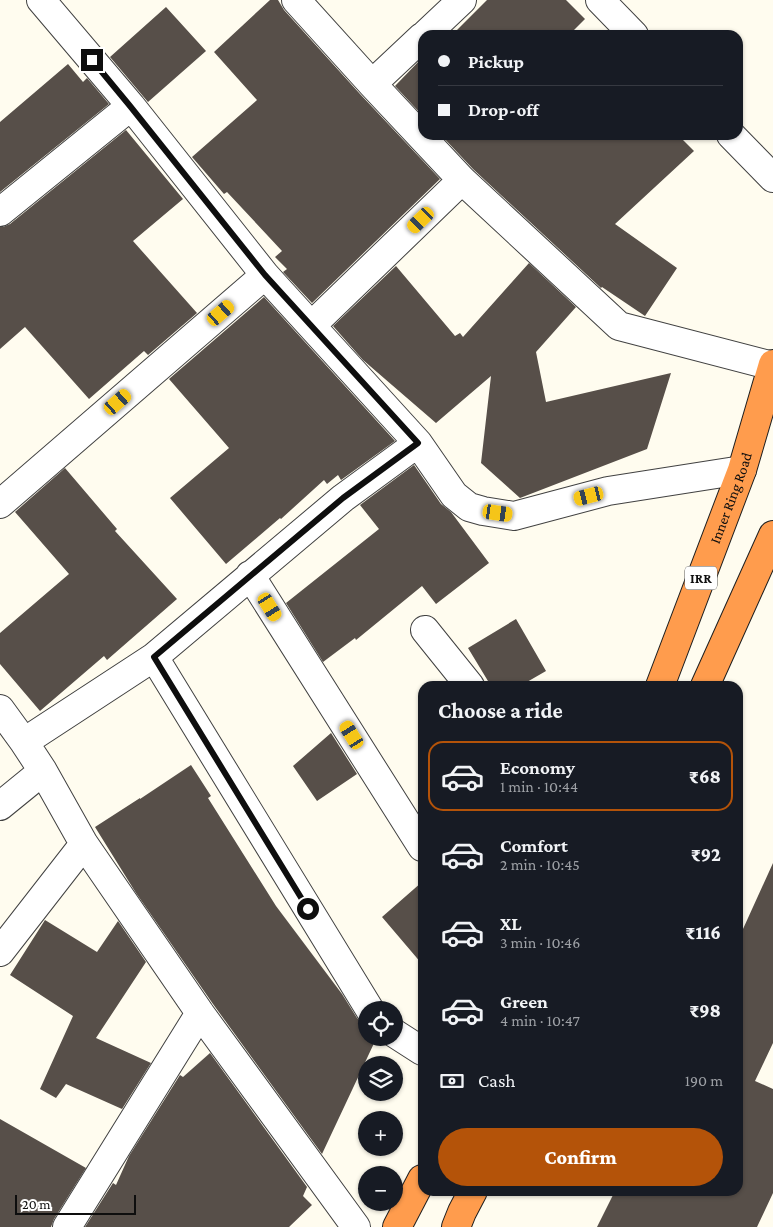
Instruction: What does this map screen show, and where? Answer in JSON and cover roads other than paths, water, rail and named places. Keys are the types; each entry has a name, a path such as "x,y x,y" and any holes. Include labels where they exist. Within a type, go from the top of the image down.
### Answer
{"highway":[{"name":"Inner Ring Road","path":"662,681 742,470 773,365"},
{"path":"707,681 773,535"},
{"path":"397,1227 418,1187"},
{"path":"456,1227 470,1196"}],"street":[{"path":"41,0 130,106 265,275 418,443 454,496 469,508 514,516 608,491 742,470"},
{"path":"296,0 418,133"},
{"path":"430,30 462,0"},
{"path":"600,0 629,30"},
{"path":"372,84 418,42"},
{"path":"0,212 130,106"},
{"path":"424,140 462,180 619,326 773,365"},
{"path":"736,140 773,178"},
{"path":"312,325 462,180"},
{"path":"0,504 265,275"},
{"path":"24,742 154,657 343,498 418,443"},
{"path":"250,575 418,841"},
{"path":"425,630 466,681"},
{"path":"154,657 364,1001"},
{"path":"0,709 43,771 84,844 200,1013 356,1227"},
{"path":"0,806 43,771"},
{"path":"0,952 84,844"},
{"path":"67,1227 200,1013"},
{"path":"403,1039 418,1049"}]}
